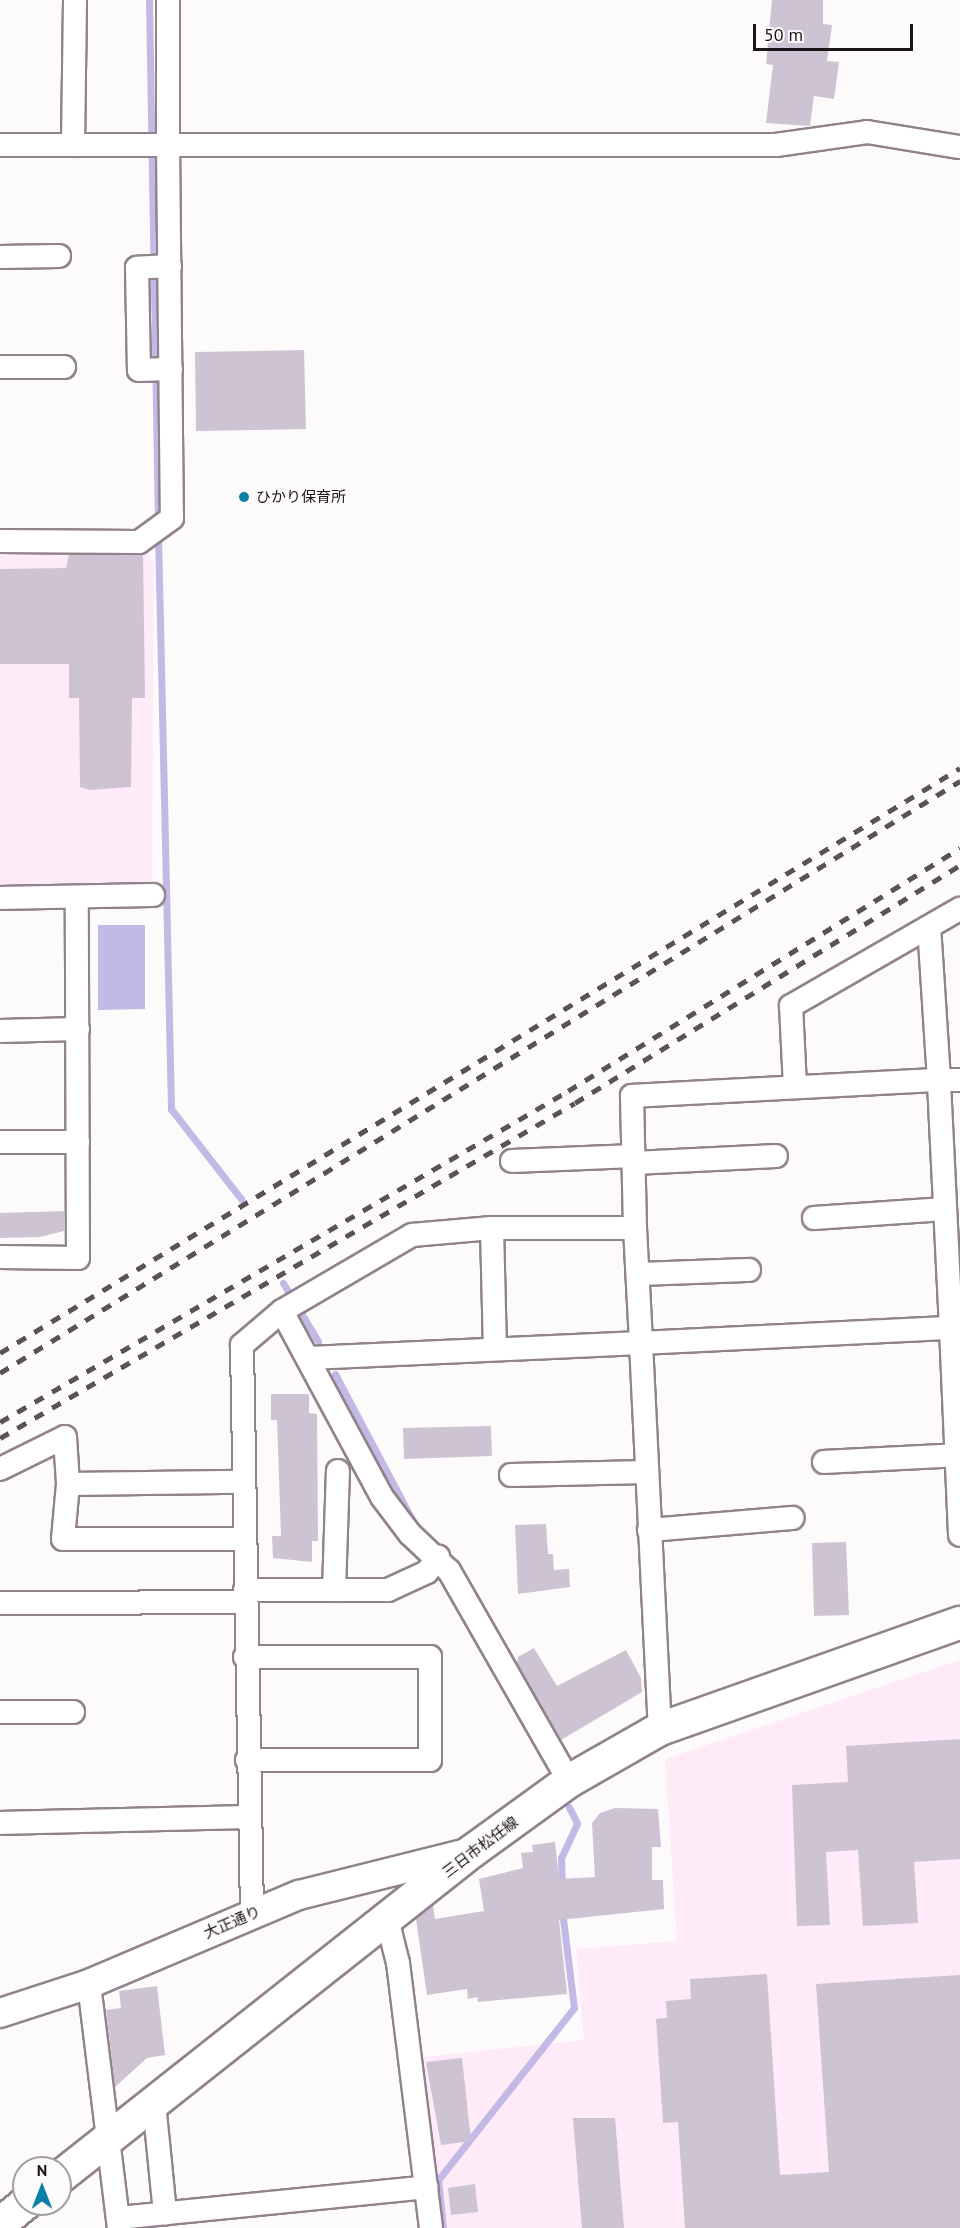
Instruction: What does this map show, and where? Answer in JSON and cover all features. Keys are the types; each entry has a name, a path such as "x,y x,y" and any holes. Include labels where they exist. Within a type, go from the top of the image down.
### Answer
{"main road":[{"name":"三日市松任線","path":"72,2168 471,1852 569,1781 660,1729 960,1623"},
{"path":"0,2224 12,2214"}],"street":[{"path":"73,145 75,0"},
{"path":"0,541 139,542 172,518 170,266 156,145 168,0"},
{"path":"0,145 776,145 867,132 960,147"},
{"path":"0,257 60,256"},
{"path":"170,266 137,268 139,370 171,369"},
{"path":"0,367 64,367"},
{"path":"0,898 153,896"},
{"path":"0,1257 78,1258 77,897"},
{"path":"795,1087 791,1006 960,909"},
{"path":"929,927 949,1080 945,1209 960,1535"},
{"path":"0,1031 78,1029"},
{"path":"660,1729 635,1228 633,1095 949,1080"},
{"path":"0,1142 78,1142"},
{"path":"512,1161 776,1156"},
{"path":"814,1218 945,1209"},
{"path":"252,1913 247,1817 242,1345 282,1311 412,1235 492,1228 635,1228"},
{"path":"492,1228 495,1349"},
{"path":"638,1274 749,1270"},
{"path":"282,1311 382,1497 410,1534 438,1557 569,1781"},
{"path":"309,1358 495,1349 502,1353 641,1343 951,1329"},
{"path":"0,1469 65,1437 68,1484 63,1539 244,1539"},
{"path":"824,1462 958,1455"},
{"path":"334,1590 338,1471"},
{"path":"512,1475 647,1472"},
{"path":"68,1484 243,1482"},
{"path":"649,1530 793,1518"},
{"path":"0,1603 245,1596 334,1590 388,1590 427,1572 438,1557"},
{"path":"246,1657 430,1657 430,1760 247,1760"},
{"path":"0,1712 73,1712"},
{"path":"0,1822 247,1817"},
{"name":"大正通り","path":"0,2013 89,1984 299,1895 471,1852"},
{"path":"387,1919 398,1963 431,2228"},
{"path":"89,1984 119,2223 165,2213 426,2187"},
{"path":"154,2103 165,2213"}],"shaded area":[{"path":"0,549 144,549 154,563 152,889 0,890"},
{"path":"98,925 145,925 145,1009 98,1010"},
{"path":"960,1660 960,2228 444,2228 423,2057 584,2040 576,1949 677,1941 665,1759"}],"building":[{"path":"772,0 823,0 823,24 832,25 827,61 839,62 834,99 814,96 810,126 766,123 773,65 766,64"},
{"path":"304,350 306,429 196,431 195,352"},
{"path":"143,554 145,698 132,698 131,787 89,790 80,787 79,698 69,698 69,664 0,664 0,569 66,568 69,555"},
{"path":"64,1211 64,1231 40,1237 0,1238 0,1213"},
{"path":"271,1394 309,1394 309,1413 317,1414 318,1541 312,1541 312,1562 273,1558 272,1536 281,1536 277,1420 271,1420"},
{"path":"491,1426 492,1456 404,1459 403,1428"},
{"path":"546,1524 548,1554 553,1554 554,1570 569,1569 570,1587 518,1594 515,1525"},
{"path":"846,1542 849,1615 814,1616 812,1543"},
{"path":"534,1648 557,1686 626,1650 641,1678 642,1692 561,1740 517,1663 518,1657"},
{"path":"960,1739 960,1859 914,1862 918,1923 863,1926 858,1850 826,1852 830,1925 797,1926 792,1785 848,1782 846,1746"},
{"path":"615,1808 658,1809 661,1847 652,1847 652,1880 663,1880 664,1909 559,1920 567,1994 478,2002 477,1997 468,1999 467,1989 427,1995 416,1919 433,1905 435,1919 484,1911 479,1879 523,1868 521,1853 533,1852 532,1845 555,1842 559,1879 595,1877 592,1823 600,1813"},
{"path":"767,1974 780,2175 829,2172 816,1984 960,1975 960,2228 685,2228 678,2122 663,2123 656,2019 667,2018 666,2001 691,1999 690,1979"},
{"path":"157,1986 165,2055 147,2058 115,2087 106,2010 121,2008 119,1991"},
{"path":"462,2058 471,2141 441,2145 426,2062"},
{"path":"573,2118 615,2118 624,2228 582,2228"},
{"path":"475,2184 478,2212 451,2215 448,2188"}],"waterway":[{"path":"149,0 158,521"},
{"path":"158,535 171,1109 241,1199"},
{"path":"283,1283 318,1341"},
{"path":"335,1374 414,1523"},
{"path":"562,1887 561,1858 577,1823 569,1807"},
{"path":"443,2228 438,2180 574,2008 562,1910"}],"railway":[{"path":"0,1353 960,768"},
{"path":"0,1373 960,781"},
{"path":"0,1422 568,1091 960,848"},
{"path":"0,1438 575,1103 960,865"}],"place":[{"name":"ひかり保育所","path":"244,497"}]}
